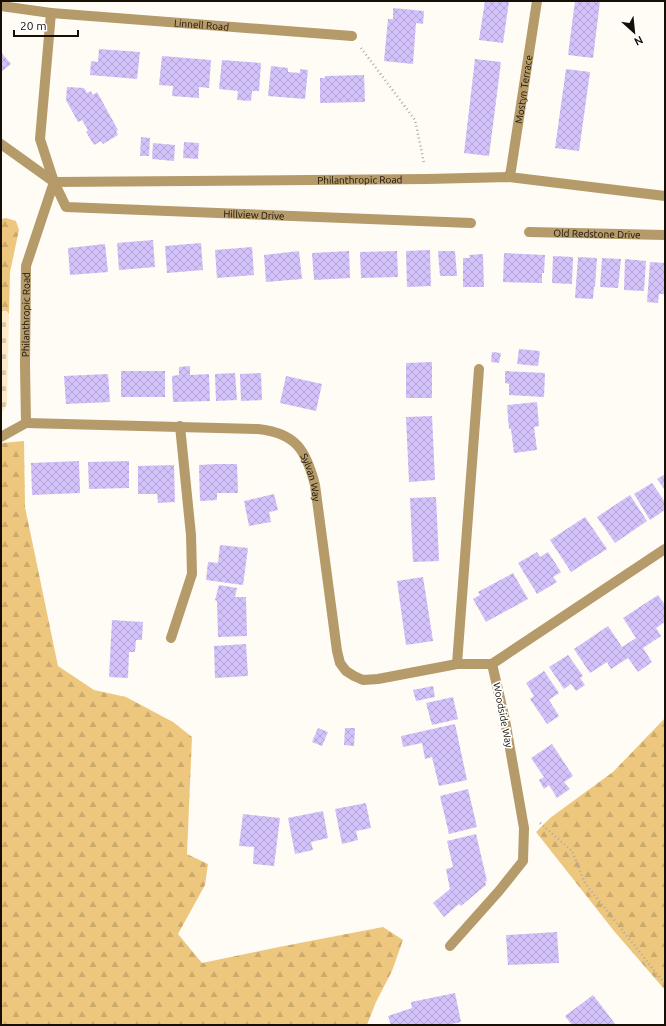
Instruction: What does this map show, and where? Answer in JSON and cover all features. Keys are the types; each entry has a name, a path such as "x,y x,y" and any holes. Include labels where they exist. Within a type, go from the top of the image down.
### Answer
{"street":[{"name":"Mostyn Terrace","path":"509,177 537,1"},
{"name":"Linnell Road","path":"1,6 50,14 352,36"},
{"path":"50,14 40,139 54,182"},
{"path":"1,144 54,182"},
{"name":"Philanthropic Road","path":"26,422 26,266 54,182 509,177 665,196"},
{"name":"Hillview Drive","path":"54,182 66,207 471,223"},
{"name":"Old Redstone Drive","path":"529,232 665,234"},
{"path":"457,664 479,369"},
{"path":"1,437 26,422"},
{"name":"Sylvan Way","path":"26,422 258,428 272,430 283,434 292,439 301,449 311,470 315,485 337,651 340,662 346,671 363,680 378,679 457,664 492,664"},
{"path":"171,638 192,574 191,535 180,426"},
{"path":"492,664 665,549"},
{"name":"Woodside Way","path":"450,946 499,891 523,861 524,828 505,720 492,664"}],"path":[{"path":"352,36 415,120 427,179"},
{"path":"546,829 572,851 585,883 665,984"}],"green space":[{"path":"6,218 16,221 19,230 10,272 9,314 1,306 1,219"},
{"path":"1,306 9,314 7,404 1,415"},
{"path":"24,441 25,507 58,666 94,690 126,697 173,722 192,737 187,854 208,864 205,885 178,934 202,963 383,927 403,940 392,971 376,1002 367,1025 3,1025 1,1020 1,443"},
{"path":"665,718 665,990 614,931 536,832 550,818 613,772"}],"building":[{"path":"485,1 509,1 503,43 479,40"},
{"path":"575,1 600,1 593,58 568,55"},
{"path":"393,8 424,11 423,24 416,23 413,64 384,61 388,19 393,19"},
{"path":"99,49 140,52 137,79 90,75 91,61 98,62"},
{"path":"1,52 11,64 1,72"},
{"path":"162,56 211,60 209,88 199,87 199,98 172,96 173,86 159,85"},
{"path":"475,59 501,62 489,156 464,153"},
{"path":"222,60 261,63 259,91 252,91 251,101 237,100 238,91 219,89"},
{"path":"271,66 288,68 288,72 300,73 300,69 308,70 305,99 268,96"},
{"path":"566,69 590,72 579,151 555,148"},
{"path":"364,75 365,102 320,103 320,78 325,78 325,76"},
{"path":"67,87 84,88 87,93 91,91 93,95 97,92 118,130 116,131 118,135 103,144 101,141 94,145 86,132 88,130 82,120 78,122 66,100"},
{"path":"141,137 150,138 149,156 140,156"},
{"path":"184,142 199,143 198,159 183,158"},
{"path":"153,143 175,145 174,161 152,159"},
{"path":"153,240 155,267 119,270 117,243"},
{"path":"201,243 203,270 167,273 165,246"},
{"path":"105,244 108,272 70,275 68,248"},
{"path":"252,247 254,275 217,278 215,250"},
{"path":"430,250 431,286 407,287 406,251"},
{"path":"299,251 302,279 266,282 264,255"},
{"path":"349,251 350,278 314,280 312,253"},
{"path":"397,251 398,277 361,278 360,252"},
{"path":"438,251 455,251 457,276 440,276"},
{"path":"504,253 545,255 542,283 503,282"},
{"path":"483,254 484,287 463,287 463,258 470,258 469,255"},
{"path":"553,256 573,257 572,284 552,283"},
{"path":"578,257 597,258 593,299 575,298"},
{"path":"602,258 621,259 618,288 600,287"},
{"path":"625,259 646,261 644,291 624,290"},
{"path":"650,262 665,263 665,294 659,294 658,303 647,302"},
{"path":"519,349 540,351 538,366 517,364"},
{"path":"492,352 501,353 499,363 491,362"},
{"path":"432,362 432,398 406,398 406,363"},
{"path":"190,366 190,375 209,374 210,401 173,402 172,376 179,375 179,367"},
{"path":"121,371 165,371 165,397 121,397"},
{"path":"505,371 545,373 544,397 509,395 509,384 505,383"},
{"path":"235,373 237,400 216,401 215,374"},
{"path":"261,373 262,400 241,401 240,374"},
{"path":"108,374 110,402 66,404 64,376"},
{"path":"286,376 322,384 316,411 280,403"},
{"path":"537,402 539,426 534,427 537,450 514,453 511,429 509,429 507,405"},
{"path":"432,416 435,480 409,482 406,417"},
{"path":"79,461 80,493 32,495 31,463"},
{"path":"129,461 129,488 89,489 88,462"},
{"path":"237,464 238,493 217,493 217,500 200,501 199,465"},
{"path":"174,465 175,502 158,503 157,494 138,494 138,466"},
{"path":"665,474 665,490 657,479"},
{"path":"652,483 665,502 665,510 650,520 634,494"},
{"path":"274,494 278,510 269,512 271,522 249,526 244,501"},
{"path":"630,495 647,521 615,543 597,517"},
{"path":"436,497 439,561 413,562 410,498"},
{"path":"585,517 607,549 571,572 550,540"},
{"path":"220,545 248,548 243,585 206,580 208,562 218,563"},
{"path":"537,552 540,557 548,552 561,572 553,577 557,582 537,594 518,563"},
{"path":"513,573 528,599 486,622 473,599 480,595 478,592"},
{"path":"423,577 433,641 406,645 397,581"},
{"path":"219,585 237,588 235,597 246,597 247,636 218,637 217,601 215,600"},
{"path":"658,595 665,605 665,622 656,628 661,636 643,648 652,662 638,672 628,658 611,669 607,662 590,673 574,649 608,626 622,647 636,638 623,618"},
{"path":"112,620 143,622 142,640 136,640 135,652 129,652 128,678 109,677"},
{"path":"246,644 248,676 215,678 214,646"},
{"path":"568,655 583,676 580,678 585,685 576,691 571,684 564,689 549,667"},
{"path":"544,671 559,693 549,700 559,716 547,724 530,699 534,696 526,683"},
{"path":"433,686 435,697 416,701 413,690"},
{"path":"453,697 458,719 432,725 426,703"},
{"path":"455,724 467,780 439,786 432,757 425,759 422,743 403,747 401,736"},
{"path":"318,728 328,732 322,746 312,742"},
{"path":"345,728 355,728 354,746 344,745"},
{"path":"552,744 573,776 564,782 570,789 557,798 549,785 544,789 539,780 544,777 531,758"},
{"path":"468,789 477,827 449,834 440,796"},
{"path":"366,803 371,828 356,831 358,840 342,844 335,809"},
{"path":"323,811 328,838 311,842 313,850 295,854 288,818"},
{"path":"243,814 280,818 274,866 253,864 254,847 239,846"},
{"path":"476,834 487,881 485,881 486,885 461,906 459,904 444,917 433,903 450,889 446,869 453,867 447,841"},
{"path":"557,932 559,963 508,965 506,935"},
{"path":"455,993 461,1022 447,1025 391,1025 388,1016 412,1008 411,1002"},
{"path":"593,995 616,1025 572,1025 565,1016"}]}
